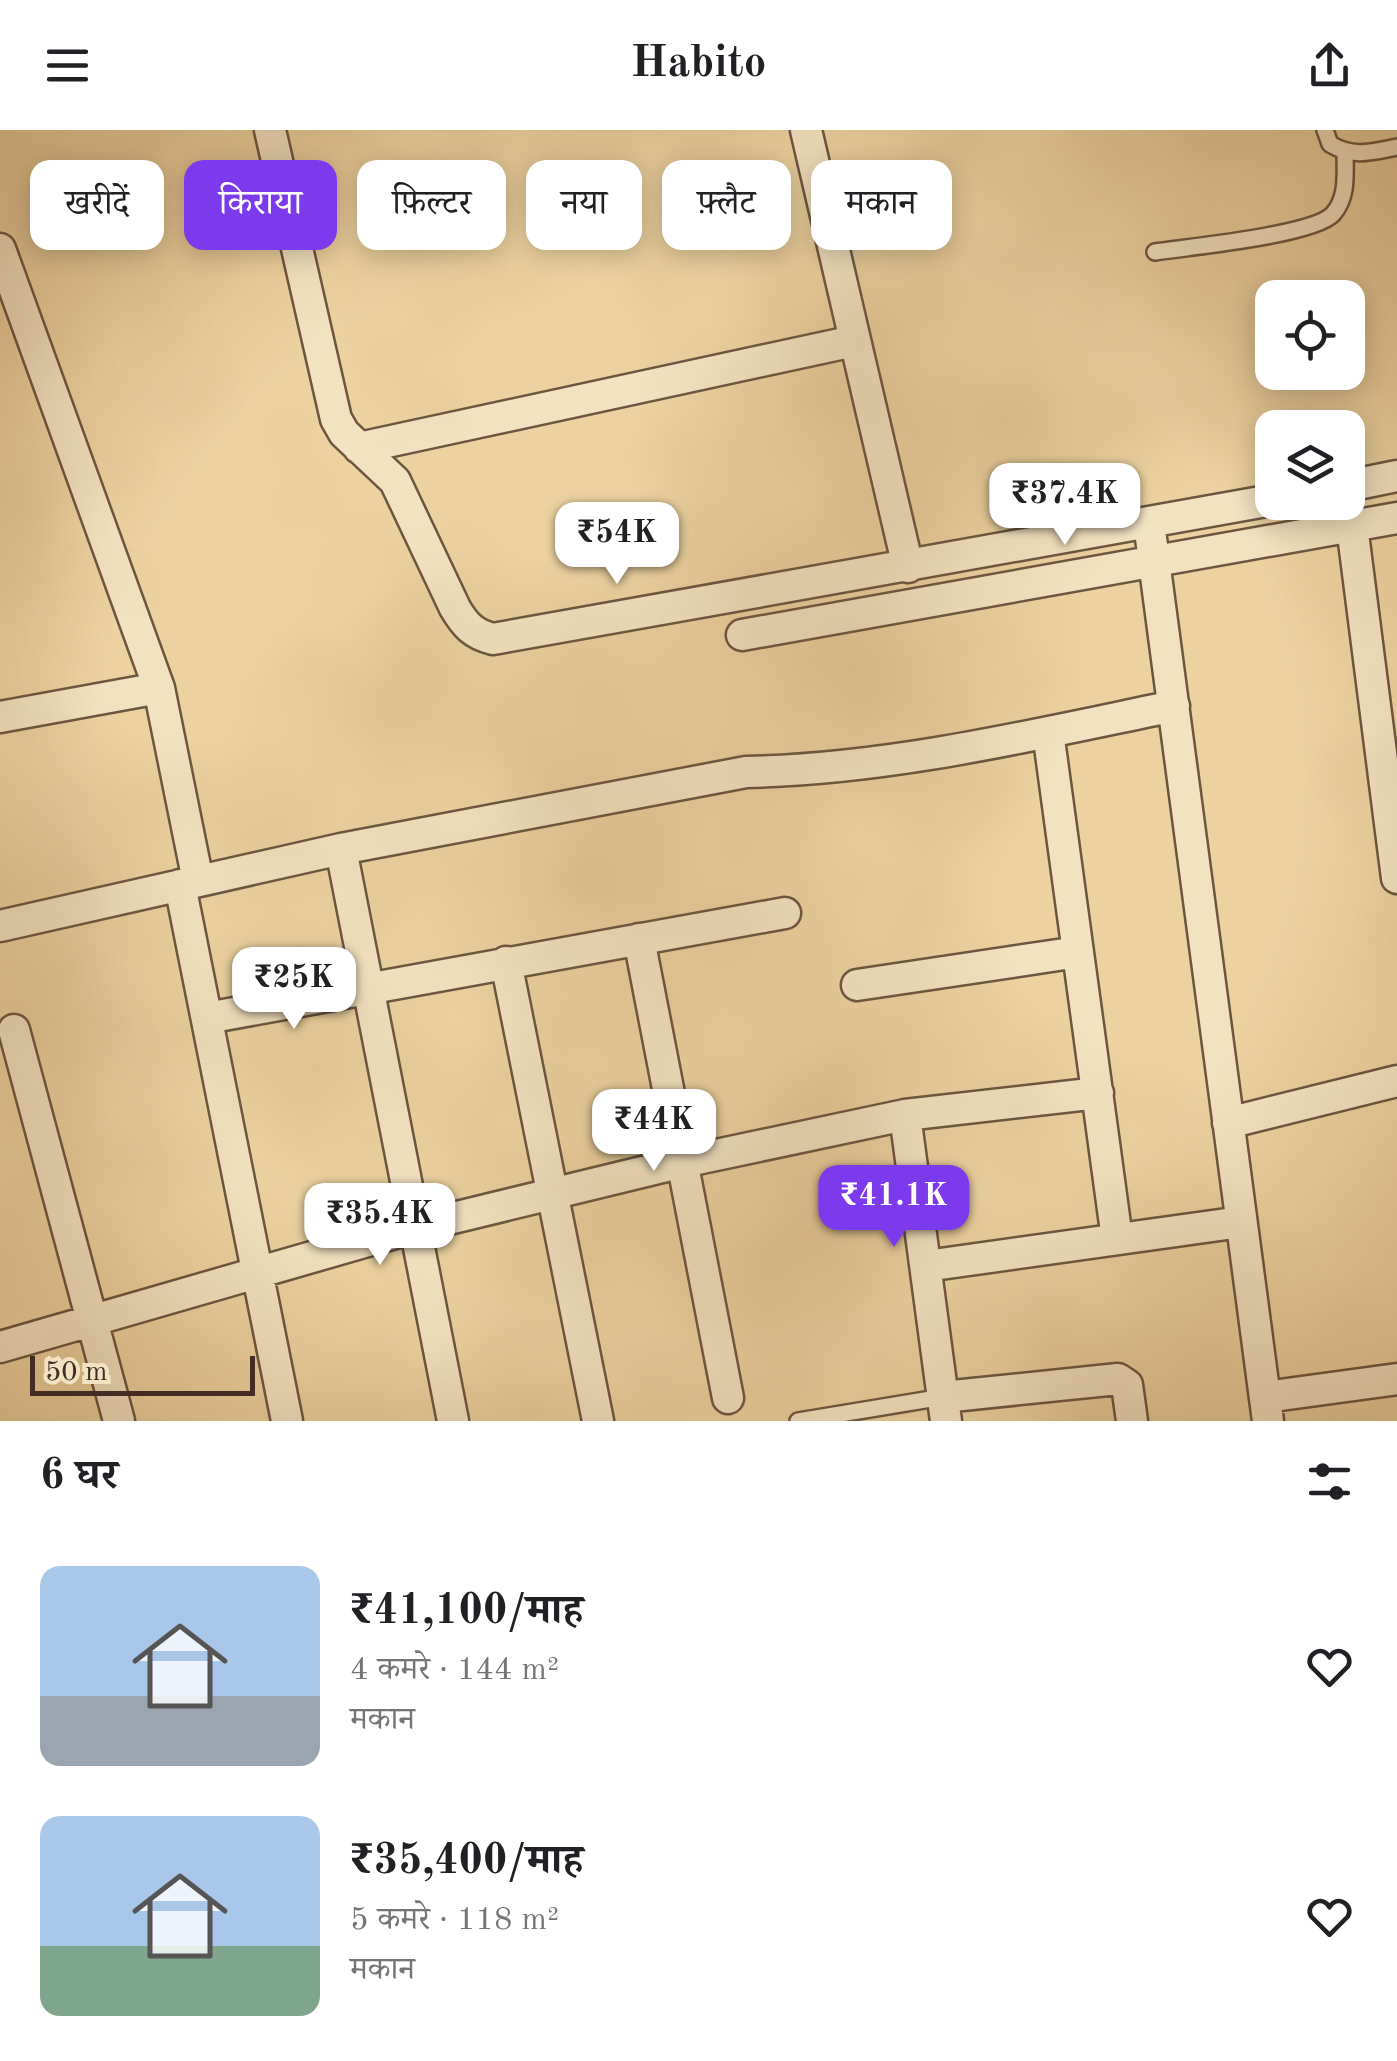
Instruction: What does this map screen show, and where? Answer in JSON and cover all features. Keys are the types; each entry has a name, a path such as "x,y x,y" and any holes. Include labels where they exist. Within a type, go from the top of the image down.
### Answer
{"street":[{"path":"270,130 336,419 358,448 385,468 395,482 465,624 478,635 492,639 1255,503"},
{"path":"806,130 908,567"},
{"path":"0,249 159,688 207,1018 286,1421"},
{"path":"358,448 854,341"},
{"path":"1365,483 1397,476"},
{"path":"742,635 1397,518"},
{"path":"1149,523 1267,1409 1397,1379"},
{"path":"1352,526 1386,698 1397,878"},
{"path":"0,717 159,688"},
{"path":"0,926 341,850 746,772 812,771 1048,732 1174,706"},
{"path":"1048,732 1118,1239"},
{"path":"341,850 453,1421"},
{"path":"207,1018 785,913"},
{"path":"639,939 728,1398"},
{"path":"857,985 1078,952"},
{"path":"506,962 598,1421"},
{"path":"14,1030 119,1421"},
{"path":"1228,1123 1397,1081"},
{"path":"0,1346 416,1227 683,1162 905,1115 1098,1093"},
{"path":"905,1115 945,1409 1118,1378 1127,1385 1132,1421"},
{"path":"926,1266 1241,1222"}],"lane":[{"path":"1325,130 1330,144 1345,153 1397,147"},
{"path":"1155,252 1294,230 1324,221 1341,201 1345,153"},
{"path":"798,1421 945,1409"}]}
